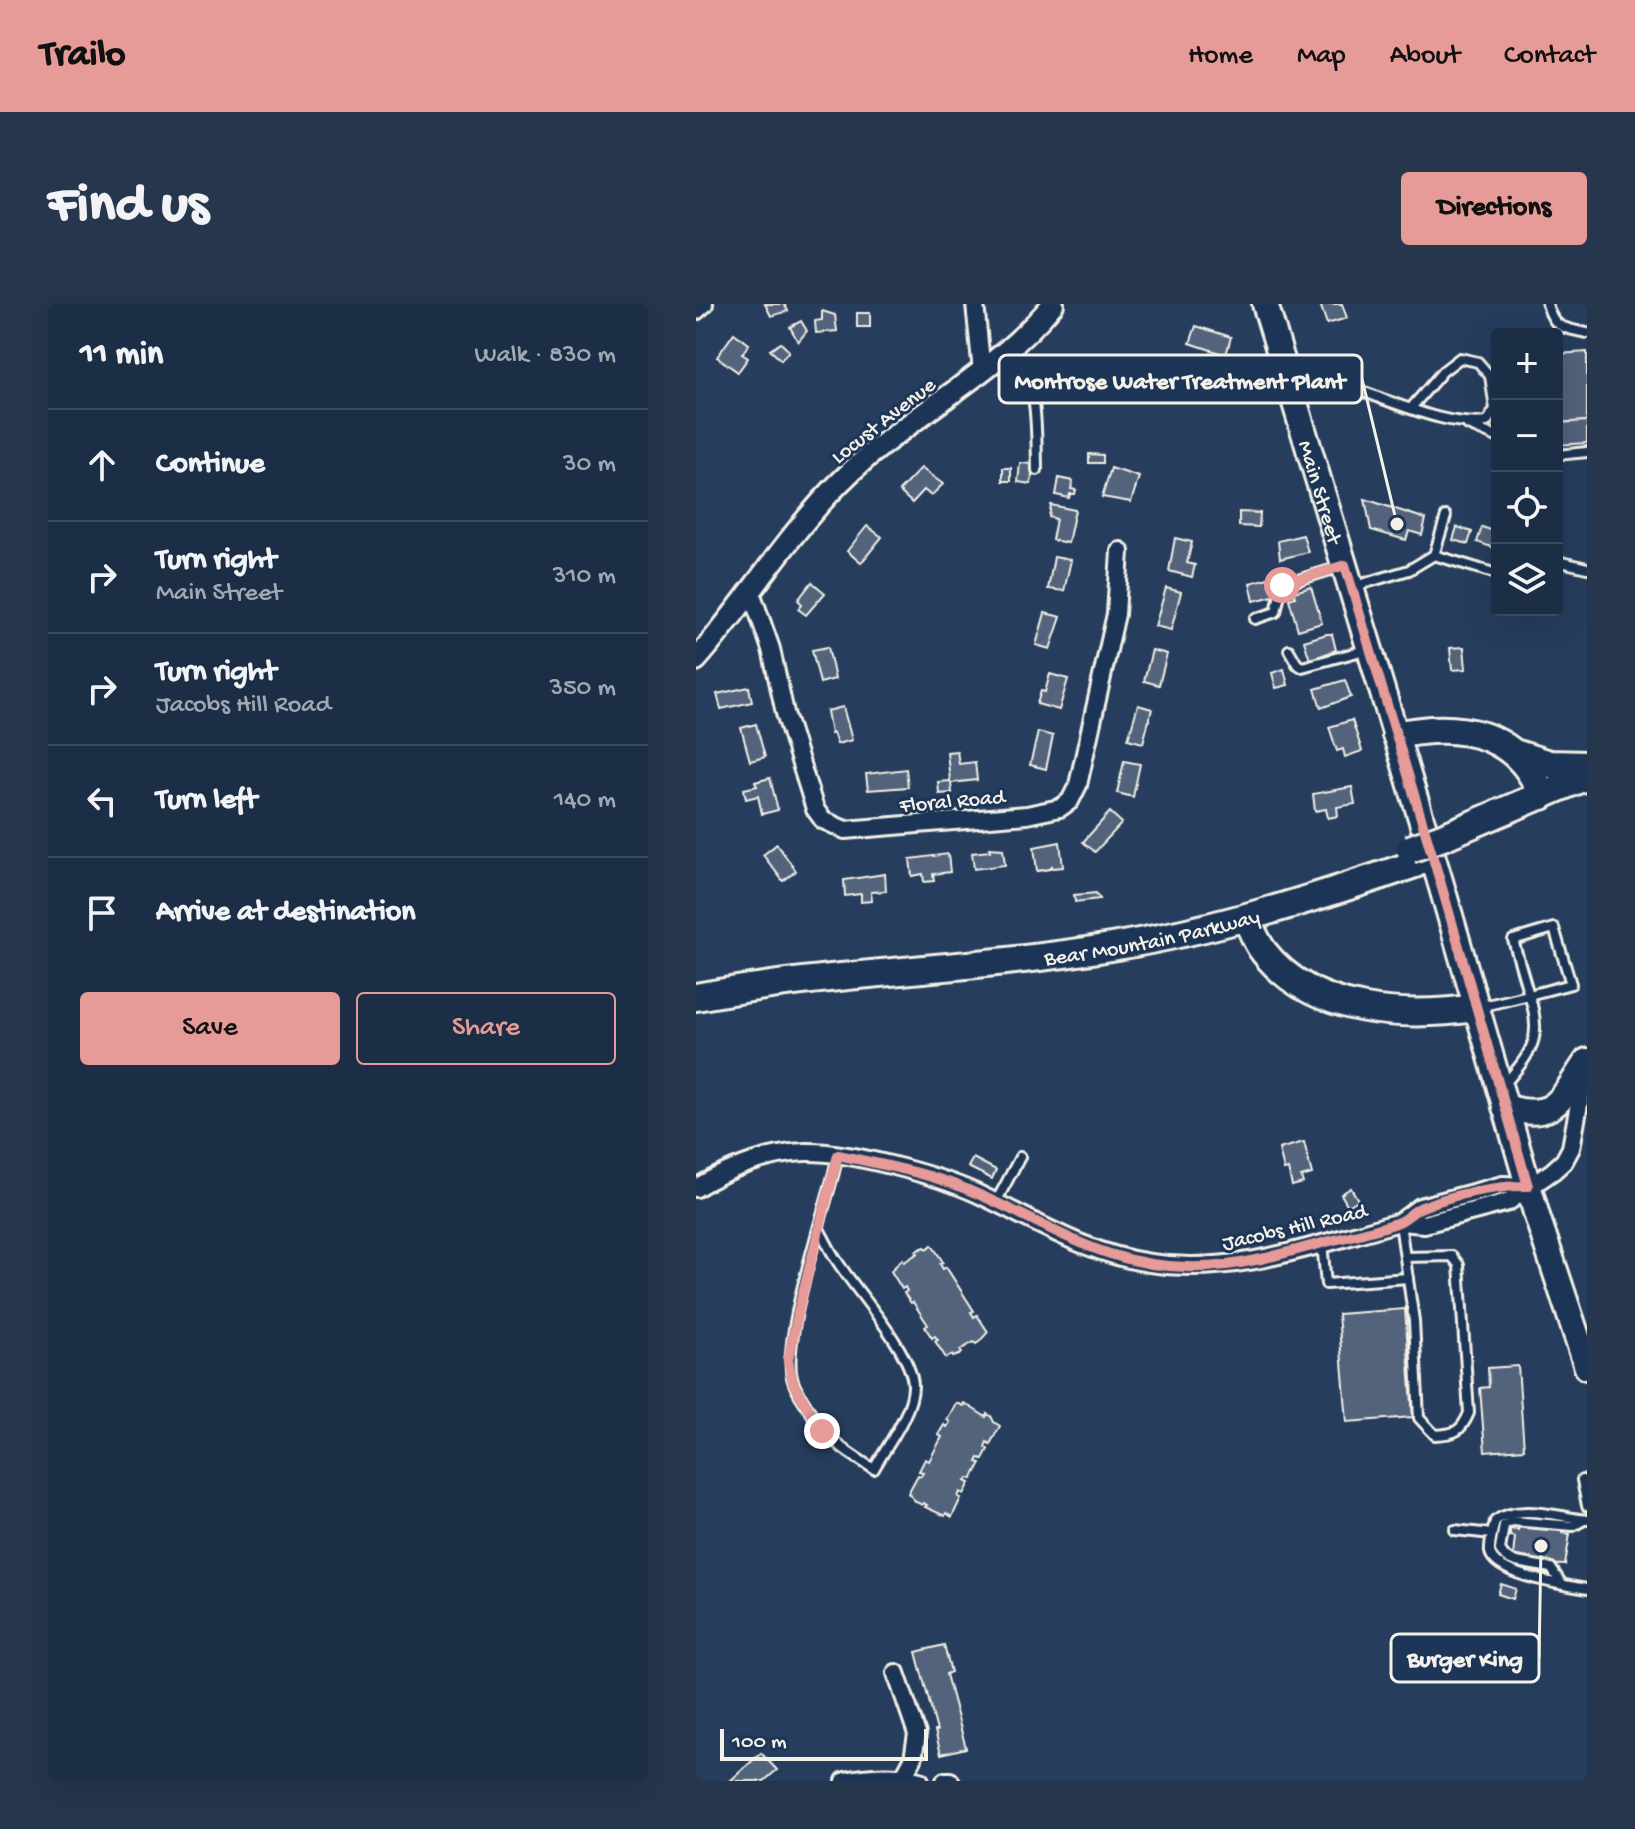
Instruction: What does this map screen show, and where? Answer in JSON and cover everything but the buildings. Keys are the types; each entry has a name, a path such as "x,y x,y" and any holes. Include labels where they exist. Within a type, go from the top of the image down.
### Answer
{"highway":[{"path":"1396,735 1433,728 1459,729 1484,737 1514,753 1549,764 1587,765"},
{"path":"1514,753 1533,773 1542,796"},
{"name":"Bear Mountain Parkway","path":"1447,844 1587,776"},
{"name":"Bear Mountain Parkway","path":"696,997 808,980 1061,955 1247,919 1587,793"},
{"name":"Bear Mountain Parkway","path":"696,979 815,961 1003,944 1124,927 1242,902 1413,856"},
{"path":"1247,919 1260,946 1273,962 1304,984 1338,1000 1365,1009 1401,1013 1476,1008"}],"main road":[{"name":"Main Street","path":"1265,304 1528,1186 1587,1367"},
{"path":"1503,1098 1532,1114 1550,1109 1587,1061"}],"street":[{"path":"696,311 704,304"},
{"path":"975,304 982,372"},
{"name":"Locust Avenue","path":"696,660 839,483 866,458 982,372 1053,304"},
{"name":"Floral Road","path":"751,592 771,649 785,713 806,784 815,809 823,820 845,830 1027,815 1060,808 1070,801 1078,785 1116,614 1120,551"},
{"name":"Jacobs Hill Road","path":"696,1188 713,1177 758,1161 804,1152 838,1155 927,1175 996,1203 1109,1256 1199,1268 1242,1264 1400,1222 1424,1224 1508,1202 1564,1161 1571,1148 1587,1061"},
{"path":"845,1781 871,1776 908,1780 917,1734 896,1673"}],"lane":[{"path":"1547,304 1551,319 1561,328 1587,333"},
{"path":"1012,346 1025,362 1031,379 1037,470"},
{"path":"1411,408 1443,371 1460,358 1478,362 1490,376 1495,409 1487,422 1467,425"},
{"path":"1295,400 1345,390 1361,391 1491,435"},
{"path":"1563,454 1587,452"},
{"path":"1255,619 1276,612 1282,585 1409,570 1434,555 1446,516"},
{"path":"1434,555 1491,572"},
{"path":"1563,562 1587,568"},
{"path":"1289,650 1302,667 1370,649"},
{"path":"1476,1008 1529,995 1571,984 1560,964 1554,928 1513,940 1521,957 1529,995 1537,1018 1534,1040 1503,1098"},
{"path":"819,1229 899,1349 911,1373 913,1388 909,1408 874,1469 841,1450 822,1431 793,1383 788,1360 819,1229 838,1155"},
{"path":"996,1203 1020,1157"},
{"path":"1400,1222 1414,1321 1419,1418 1435,1435 1453,1434 1463,1429 1469,1413 1459,1265 1452,1256 1405,1257"},
{"path":"1322,1243 1326,1284 1408,1278"},
{"path":"1582,1480 1587,1506"},
{"path":"1586,1520 1523,1512 1505,1514 1495,1521 1490,1552 1496,1563 1516,1573 1587,1589"},
{"path":"1561,1583 1551,1568 1506,1558 1500,1550 1504,1525 1512,1521 1573,1526 1586,1520"},
{"path":"1455,1530 1492,1534"}],"place":[{"name":"Montrose Water Treatment Plant","path":"1397,524"},
{"name":"Burger King","path":"1541,1546"}],"route":[{"path":"822,1431 793,1383 788,1360 838,1155 927,1175 973,1192 1109,1256 1199,1268 1242,1264 1400,1222 1420,1207 1503,1185 1528,1186 1345,565 1282,585"}]}
